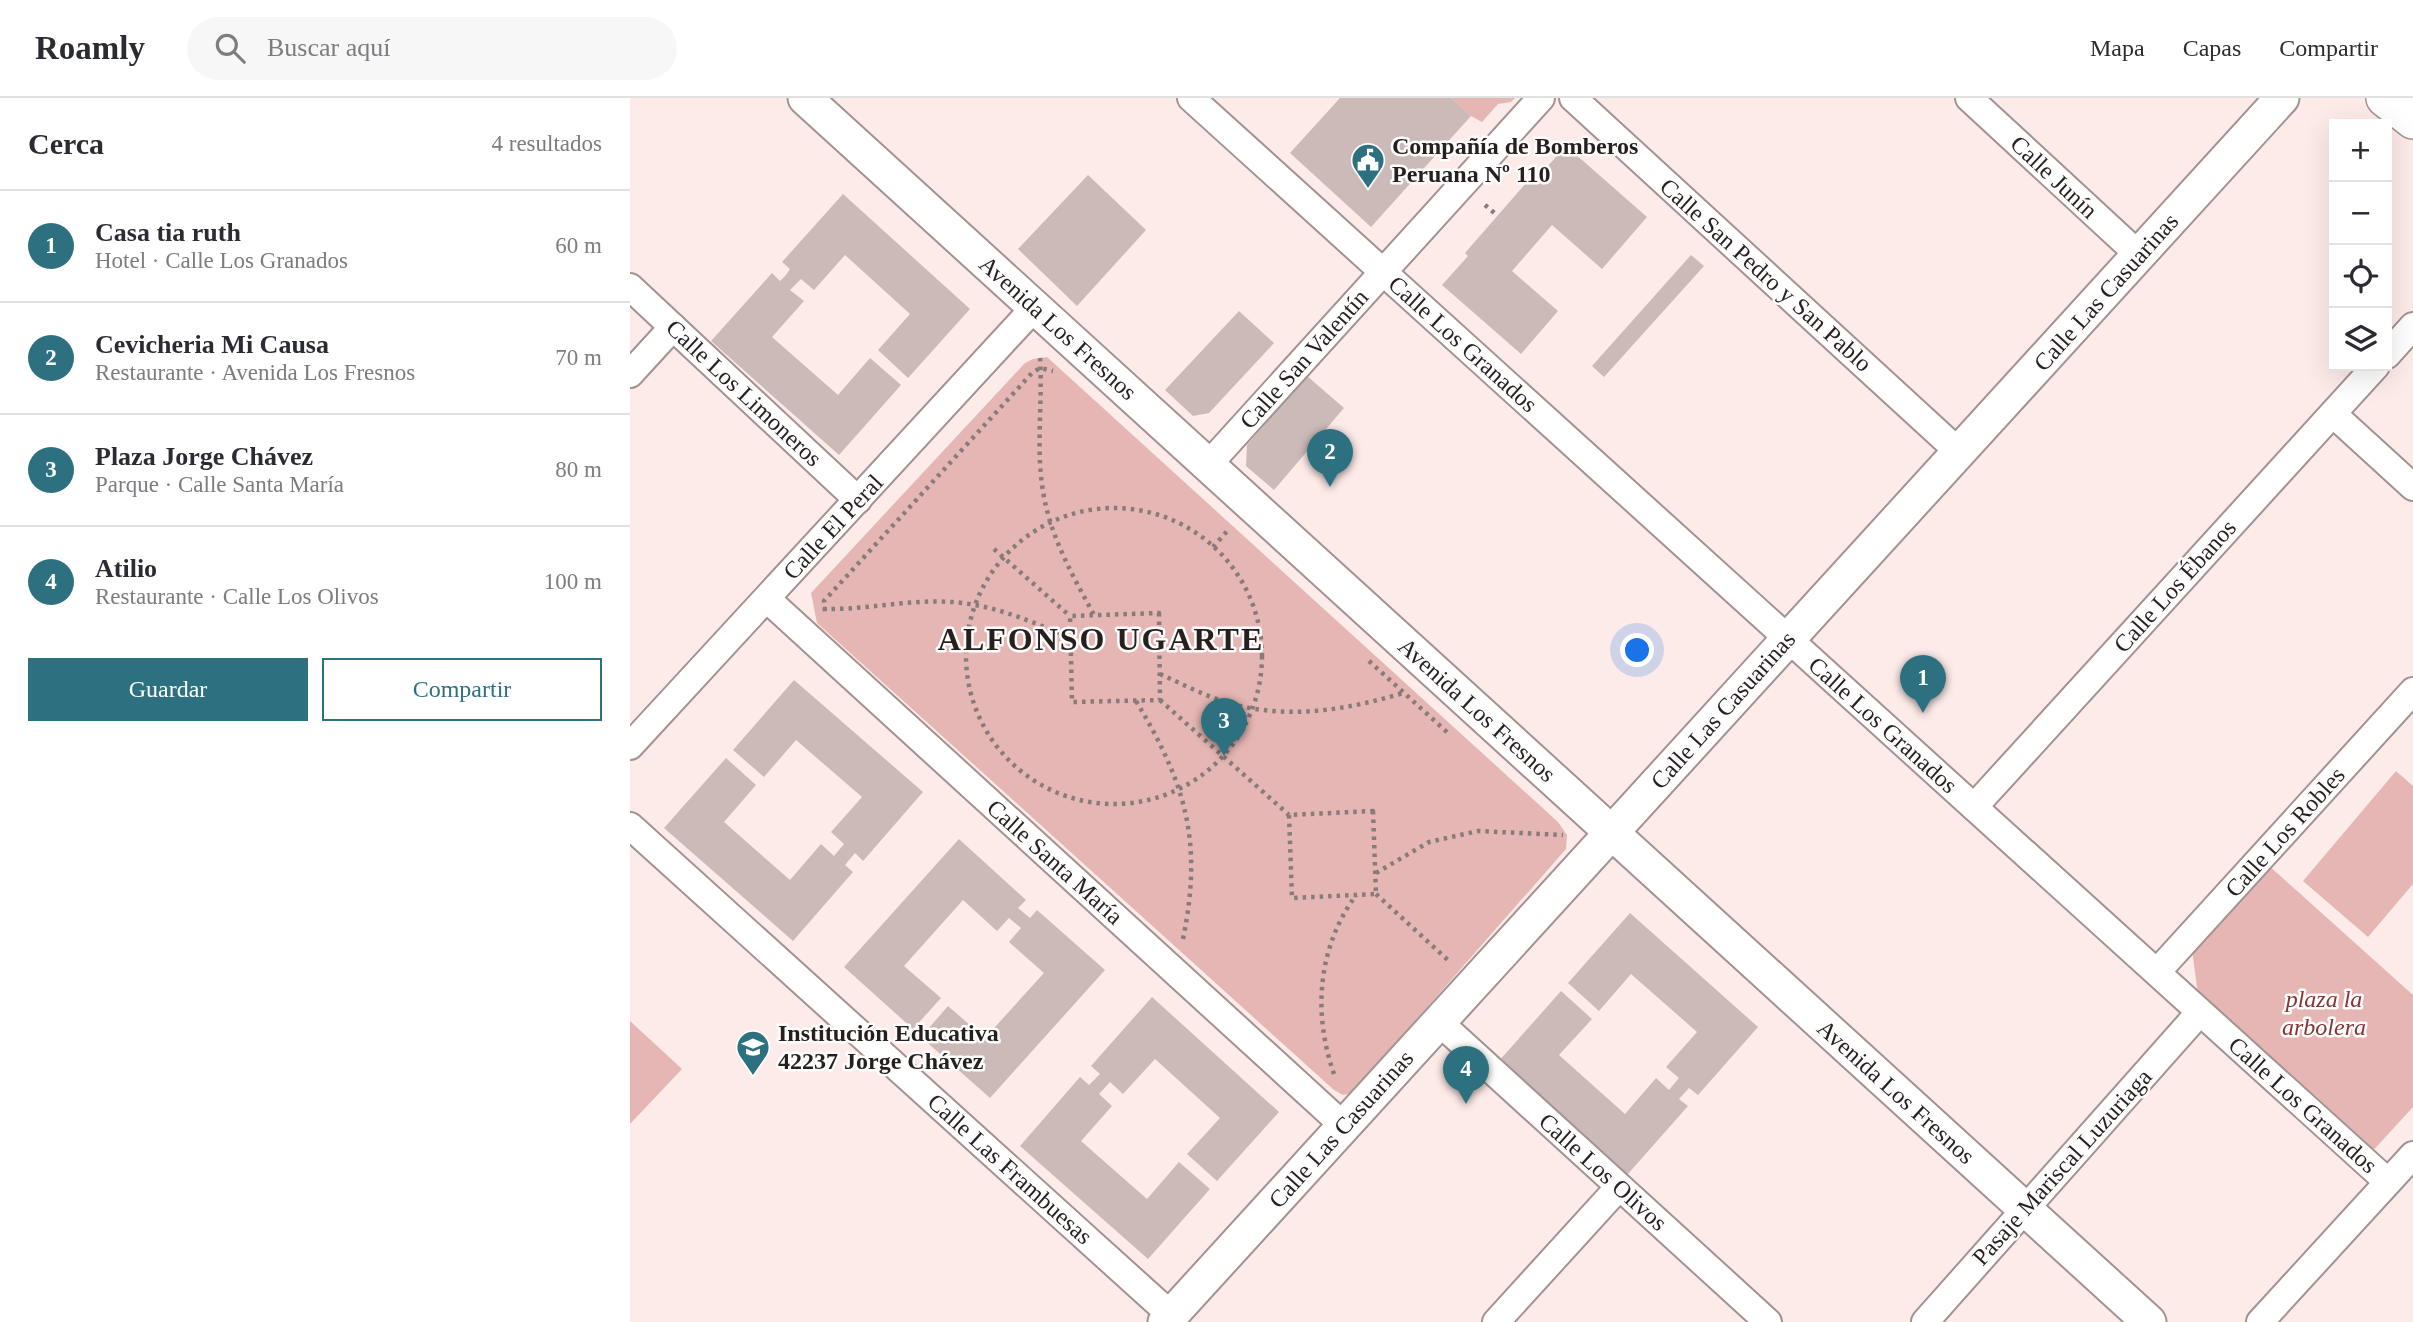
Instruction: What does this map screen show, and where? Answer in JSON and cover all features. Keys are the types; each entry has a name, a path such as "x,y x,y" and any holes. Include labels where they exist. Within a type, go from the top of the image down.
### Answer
{"main road":[{"path":"2385,98 2413,120"}],"street":[{"name":"Avenida Los Fresnos","path":"805,98 2149,1322"},
{"name":"Calle Los Granados","path":"1191,98 2388,1182"},
{"name":"Calle San Valentín","path":"1208,465 1541,98"},
{"name":"Calle San Pedro y San Pablo","path":"1573,98 1960,453"},
{"name":"Calle Junín","path":"1969,98 2139,255"},
{"name":"Calle Las Casuarinas","path":"1168,1318 2282,98"},
{"name":"Calle Los Limoneros","path":"630,287 858,500"},
{"name":"Calle El Peral","path":"630,746 1034,307"},
{"path":"2392,349 2413,326"},
{"path":"630,374 673,327"},
{"name":"Calle Los Ébanos","path":"1974,807 2372,371"},
{"path":"2333,414 2413,487"},
{"name":"Calle Santa María","path":"767,598 1343,1126"},
{"name":"Calle Los Robles","path":"2157,972 2413,691"},
{"name":"Calle Las Frambuesas","path":"630,826 1168,1318"},
{"name":"Pasaje Mariscal Luzuriaga","path":"1924,1322 2200,1012"},
{"name":"Calle Los Olivos","path":"1438,1022 1768,1322"},
{"path":"2260,1322 2413,1155"},
{"path":"1496,1322 1619,1187"}],"path":[{"path":"1034,307 1040,368 1041,471 1044,496 1051,523 1070,570 1094,615"},
{"path":"826,619 824,601 1032,373 1040,368 1054,371"},
{"path":"1136,509 1182,523 1222,552 1249,593 1262,641 1259,690 1240,735 1207,772 1165,797 1116,805 1068,799 1025,776 991,741 971,697 966,648 976,605 1004,558 1040,528 1086,510 1136,509"},
{"path":"1218,523 1227,532"},
{"path":"994,550 1070,616 1159,614 1160,700"},
{"path":"767,598 824,610 916,602 976,605 1001,610 1070,638"},
{"path":"1070,616 1072,702 1160,700 1289,815 1373,811 1376,894 1452,963 1443,973"},
{"path":"1363,656 1453,738"},
{"path":"1160,674 1230,703 1280,712 1360,706 1403,693 1438,675"},
{"path":"1136,700 1161,742 1180,788 1188,817 1192,868 1182,944 1173,935"},
{"path":"1289,815 1292,898 1376,894"},
{"path":"1555,829 1558,842"},
{"path":"1375,873 1429,842 1478,831 1557,835 1612,833"},
{"path":"1343,1126 1343,1094 1325,1047 1320,996 1328,946 1356,895"}],"green space":[{"path":"1451,98 1515,98 1511,102 1498,104 1482,122"},
{"path":"1047,357 1558,822 1567,835 1566,849 1352,1093 1343,1095 1334,1090 817,623 811,593 1025,363"},
{"path":"2396,771 2413,786 2413,884 2368,937 2303,881"},
{"name":"plaza la arbolera","path":"2267,864 2413,995 2413,1107 2369,1155 2198,994 2192,950"},
{"path":"630,1021 682,1069 630,1124"}],"building":[{"name":"Compañía de Bomberos Peruana Nº 110","path":"1340,98 1451,98 1471,116 1371,227 1290,153"},
{"path":"1566,146 1647,217 1602,269 1552,225 1512,271 1558,311 1521,354 1442,285 1468,256 1465,253 1533,175 1537,178"},
{"path":"1088,175 1146,230 1077,306 1018,249"},
{"path":"843,194 970,309 908,378 878,350 910,314 845,255 814,290 801,279 790,290 804,301 772,337 838,395 870,358 901,385 839,455 711,341 772,273 780,281 786,275 790,269 782,262"},
{"path":"1691,255 1704,266 1604,377 1592,366"},
{"path":"1239,311 1274,343 1209,413 1193,416 1165,390"},
{"path":"1307,376 1344,408 1274,490 1246,466 1247,445"},
{"path":"794,680 923,792 863,861 855,853 845,865 853,872 793,941 664,828 726,758 756,785 724,822 790,880 821,844 834,856 844,844 831,832 862,797 796,740 764,777 733,750"},
{"path":"959,839 1026,900 1018,908 1030,918 1037,910 1105,970 990,1098 921,1037 948,1006 985,1038 1044,973 1009,942 1021,928 1009,918 997,931 963,900 904,966 941,998 913,1029 844,967"},
{"path":"1630,913 1758,1027 1698,1095 1689,1088 1679,1099 1688,1106 1627,1175 1499,1061 1561,991 1592,1019 1559,1055 1625,1114 1656,1078 1669,1090 1679,1078 1666,1067 1697,1032 1631,974 1599,1011 1568,983"},
{"path":"1152,997 1279,1112 1217,1181 1187,1154 1220,1118 1155,1059 1123,1094 1110,1082 1099,1094 1112,1106 1081,1141 1147,1199 1179,1162 1210,1189 1148,1259 1020,1146 1080,1077 1089,1085 1100,1074 1091,1066"}],"place":[{"name":"Compañía de Bomberos Peruana Nº 110","path":"1368,190"},
{"name":"Cevicheria Mi Causa","path":"1330,487"},
{"name":"Casa tia ruth","path":"1923,713"},
{"name":"Plaza Jorge Chávez","path":"1224,756"},
{"name":"Institución Educativa 42237 Jorge Chávez","path":"753,1077"},
{"name":"Atilio","path":"1466,1104"}],"district":[{"name":"ALFONSO UGARTE","path":"1101,639"}]}
